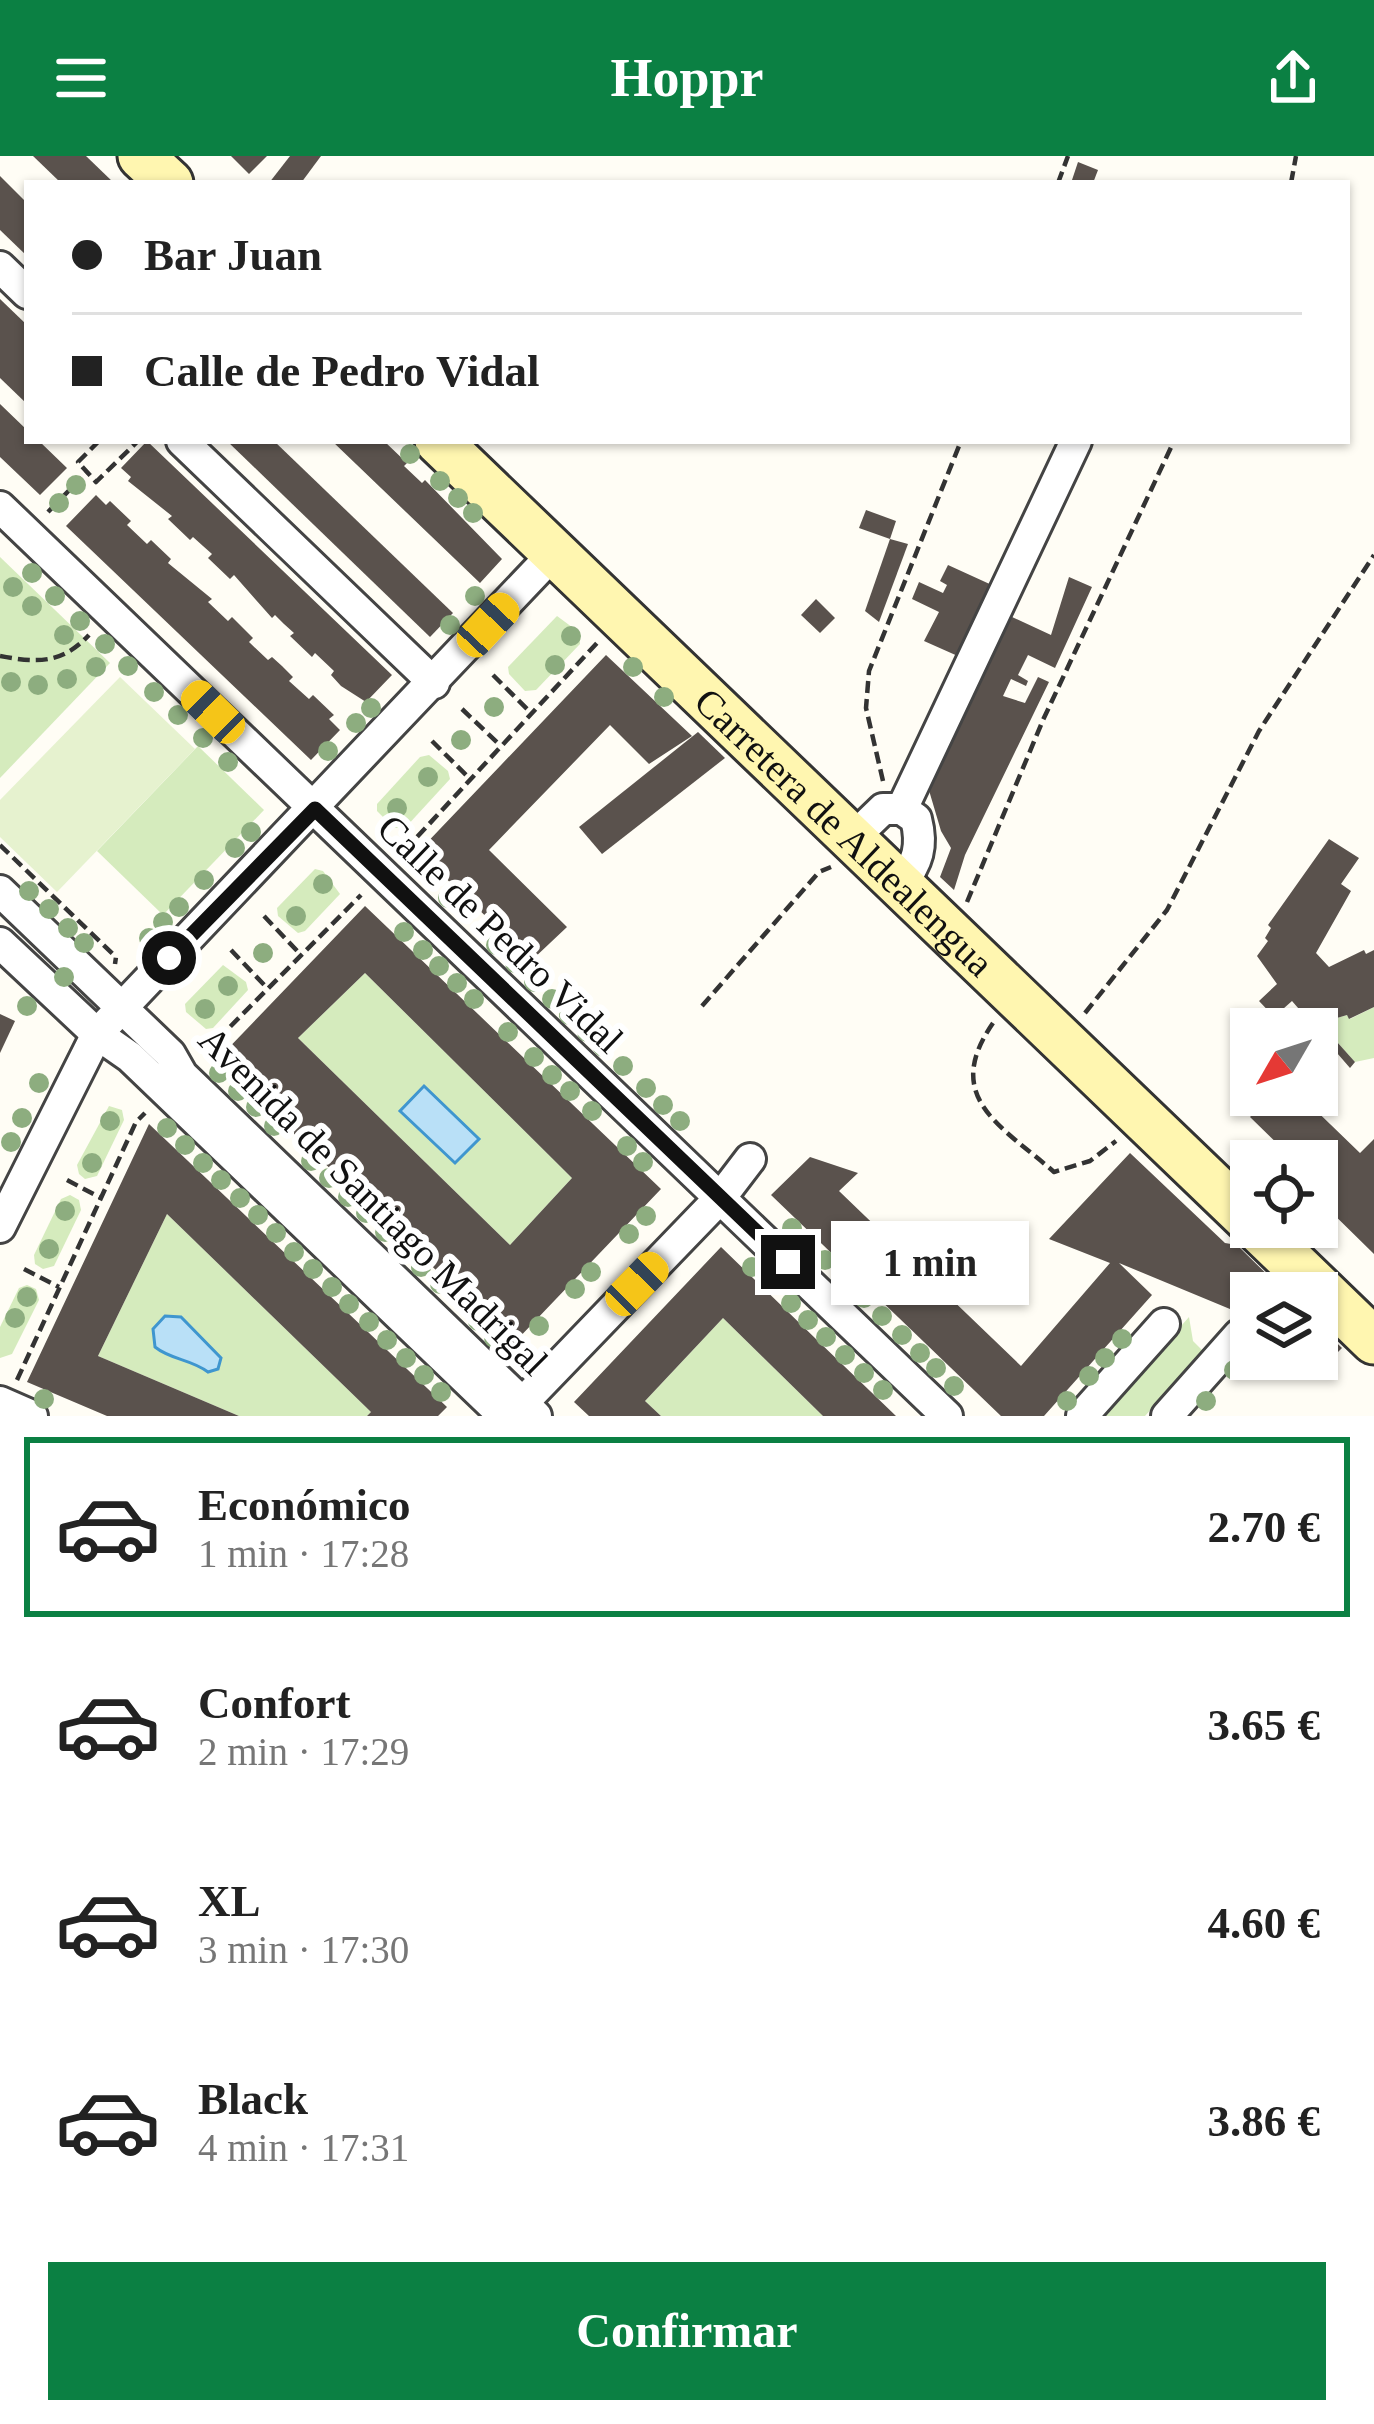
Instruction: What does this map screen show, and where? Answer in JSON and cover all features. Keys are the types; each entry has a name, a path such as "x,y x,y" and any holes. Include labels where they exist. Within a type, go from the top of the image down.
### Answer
{"street":[{"path":"141,156 167,180"},
{"path":"0,267 24,290"},
{"path":"185,444 434,683"},
{"name":"Carretera de Aldealengua","path":"441,444 554,553 842,853 901,885 1230,1202"},
{"path":"842,853 865,823 896,809 1075,444"},
{"name":"Calle de Pedro Vidal","path":"0,507 947,1416"},
{"path":"0,1227 97,1034 554,553"},
{"path":"896,809 916,819 922,842 913,870 901,885"},
{"name":"Avenida de Santiago Madrigal","path":"0,891 170,1054 182,1075 518,1413"},
{"name":"Avenida de Santiago Madrigal","path":"0,943 518,1413"},
{"path":"518,1413 721,1197 750,1159"},
{"name":"Carretera de Aldealengua","path":"1278,1248 1369,1336"},
{"path":"1082,1416 1164,1324"},
{"path":"1167,1416 1230,1345"},
{"path":"7,1393 32,1416"}],"path":[{"path":"96,444 78,462 97,482 135,444"},
{"path":"896,809 866,708 869,671 960,444"},
{"path":"950,933 961,917 1043,720 1173,444"},
{"path":"48,512 87,472"},
{"path":"1060,1039 1167,910 1259,731 1374,555"},
{"path":"0,656 35,663 58,658 75,650 89,635"},
{"path":"405,850 601,639"},
{"path":"493,675 532,714"},
{"path":"462,709 501,746"},
{"path":"432,741 470,779"},
{"path":"702,1006 819,872 842,853"},
{"path":"205,1052 361,896"},
{"path":"263,916 301,955"},
{"path":"231,950 268,989"},
{"path":"1014,994 988,1030 971,1071 980,1107 1054,1172 1090,1161 1141,1117"},
{"path":"7,1393 136,1122 145,1113"},
{"path":"67,1180 100,1198"},
{"path":"24,1269 59,1288"}],"green space":[{"path":"0,557 110,663 0,778"},
{"path":"557,616 580,633 580,644 536,690 525,691 508,667"},
{"path":"120,677 195,749 57,892 0,837 0,800"},
{"path":"198,746 264,810 163,915 97,851"},
{"path":"429,755 448,771 450,779 405,828 394,828 377,811 377,804 420,757"},
{"path":"315,869 323,871 340,894 298,933 278,916 277,908"},
{"path":"223,965 246,982 248,990 213,1028 206,1029 186,1012 185,1004"},
{"path":"365,973 572,1178 510,1245 298,1038"},
{"path":"1374,1007 1374,1058 1355,1062 1338,1043 1338,1018 1347,1015 1350,1019"},
{"path":"109,1106 122,1110 124,1120 97,1176 85,1179 77,1165"},
{"path":"70,1195 79,1200 81,1210 54,1266 43,1269 35,1264 34,1255 61,1199"},
{"path":"167,1214 371,1412 367,1416 239,1416 98,1356"},
{"path":"19,1288 36,1289 39,1300 12,1354 0,1358 0,1327"},
{"path":"1189,1317 1193,1341 1203,1351 1145,1416 1102,1416"},
{"path":"723,1318 823,1416 661,1416 645,1401"}],"water":[{"path":"424,1086 479,1139 455,1163 400,1111"},
{"path":"165,1316 181,1317 221,1358 218,1369 208,1372 155,1347 153,1329"}],"building":[{"path":"33,156 86,156 111,180 58,180"},
{"path":"231,156 267,156 249,174"},
{"path":"290,156 321,156 303,180 271,180"},
{"path":"1078,162 1098,170 1094,180 1072,180"},
{"path":"0,176 24,200 24,253 0,230"},
{"path":"0,299 24,322 24,401 0,378"},
{"path":"0,404 24,427 24,444 42,444 67,468 40,495 0,457"},
{"path":"144,444 150,444 392,675 366,702 341,686 331,675 334,671 290,636 294,633 275,615 272,618 234,575 230,579 208,558 212,554 193,537 190,540 168,519 172,516 128,481 131,477 121,468"},
{"path":"230,444 277,444 453,613 430,637"},
{"path":"335,444 387,444 407,463 404,466 422,483 425,480 502,559 480,583"},
{"path":"96,495 106,505 110,501 131,521 127,525 171,559 168,563 212,599 208,602 228,621 232,617 253,638 249,642 293,677 289,681 334,715 329,719 340,730 311,760 66,526"},
{"path":"866,510 896,521 890,539 859,528"},
{"path":"890,539 908,544 879,622 865,611"},
{"path":"948,565 994,586 960,657 924,641 939,612 912,599 919,582 943,593 947,585 940,581"},
{"path":"1069,577 1092,587 1055,668 1028,655 1018,675 1028,681 1026,686 1011,679 1003,696 1025,703 1038,677 1049,682 965,855 954,890 940,877 951,848 928,787 1012,617 1051,635"},
{"path":"816,599 835,618 820,633 801,615"},
{"path":"606,655 692,736 649,764 610,725 489,850 567,927 532,960 418,852"},
{"path":"698,732 725,758 602,854 579,827"},
{"path":"1329,839 1359,858 1341,884 1351,891 1316,953 1329,967 1374,950 1374,1007 1349,1019 1347,1015 1338,1018 1338,1008 1298,1008 1292,1001 1284,1008 1266,1008 1259,1001 1277,984 1257,956 1268,941 1268,925"},
{"path":"365,906 661,1189 513,1344 217,1060","holes":["365,973 572,1178 510,1245 298,1038"]},
{"path":"0,1014 15,1021 0,1053"},
{"path":"1338,1043 1355,1062 1350,1068 1338,1054"},
{"path":"1322,1116 1360,1153 1374,1139 1374,1254 1338,1219 1338,1140 1274,1140 1250,1117"},
{"path":"149,1124 447,1407 438,1416 367,1416 371,1412 167,1214 98,1356 239,1416 107,1416 27,1382"},
{"path":"1130,1153 1230,1248 1240,1248 1265,1272 1230,1272 1230,1309 1119,1263 1152,1295 1044,1416 1001,1416 771,1195 810,1157 858,1173 839,1191 1021,1366 1110,1263 1049,1239"},
{"path":"721,1247 896,1416 823,1416 723,1318 645,1401 661,1416 589,1416 574,1402"}],"route":[{"path":"169,958 315,809 788,1262"}]}
